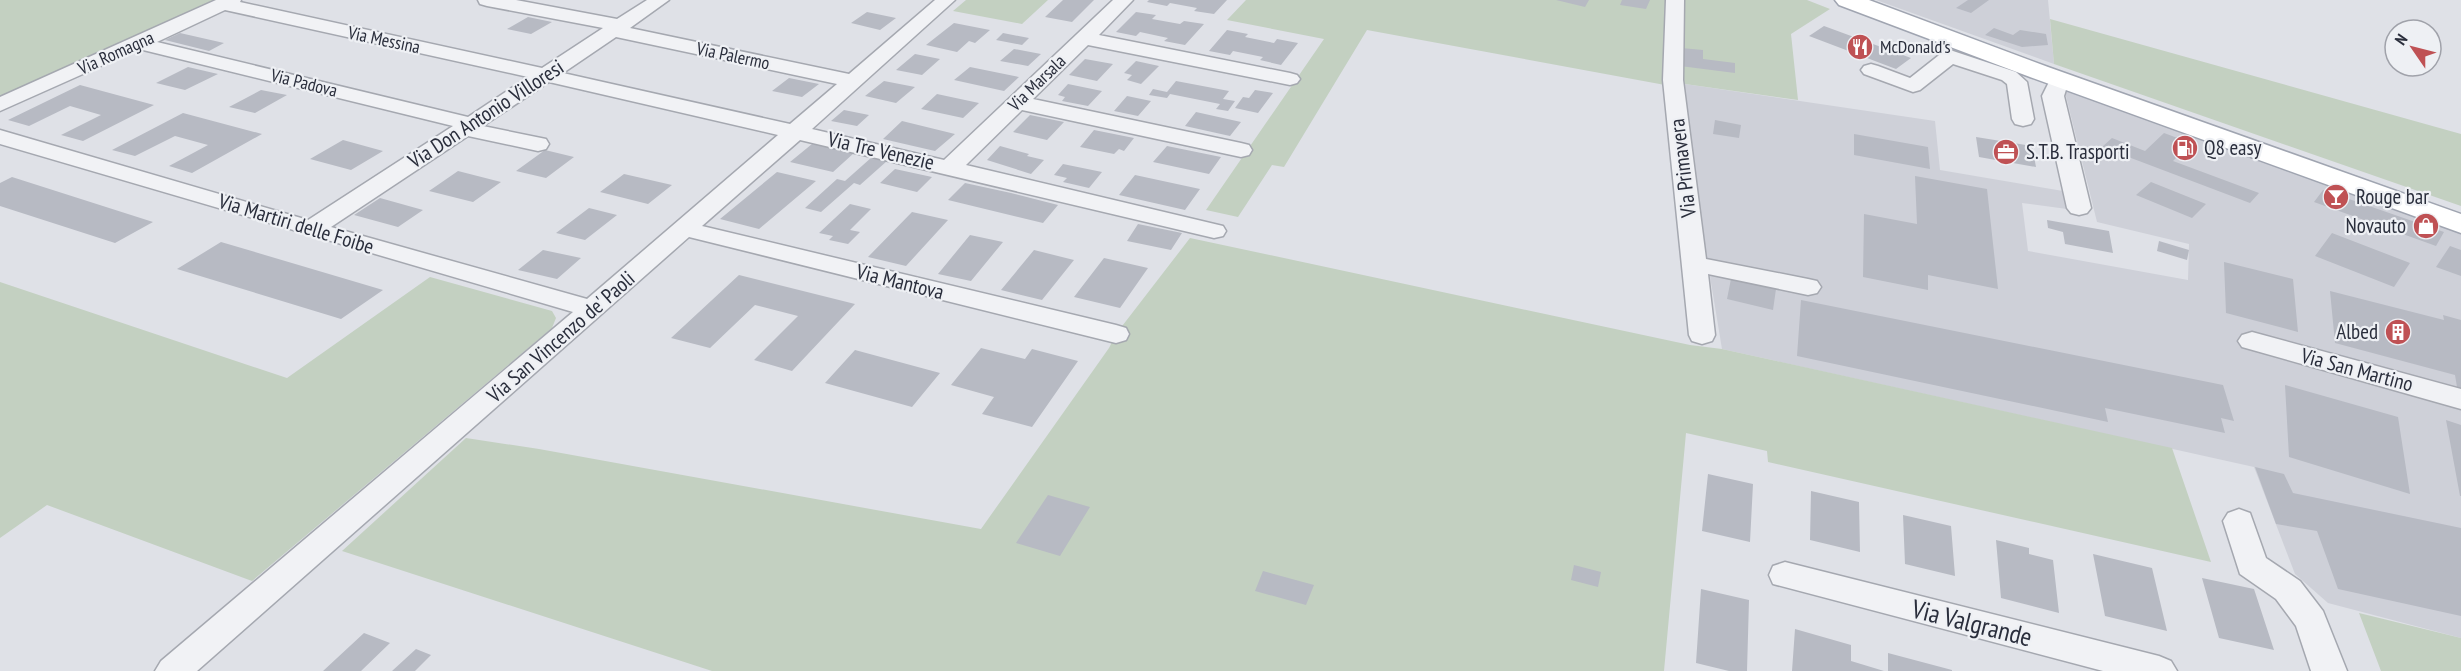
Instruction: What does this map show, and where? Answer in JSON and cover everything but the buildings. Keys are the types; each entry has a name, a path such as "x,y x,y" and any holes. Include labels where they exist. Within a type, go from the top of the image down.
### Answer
{"main road":[{"path":"1821,0 2049,76 2461,224"},
{"path":"1846,0 1975,51"},
{"path":"1857,0 1879,12"}],"street":[{"name":"Via Palermo","path":"487,0 853,81"},
{"name":"Via Don Antonio Villoresi","path":"312,229 660,0"},
{"name":"Via San Vincenzo de' Paoli","path":"173,671 685,229 946,0"},
{"name":"Via Marsala","path":"950,167 1124,0"},
{"name":"Via Primavera","path":"1675,0 1673,81 1702,335"},
{"name":"Via Romagna","path":"0,105 228,2"},
{"name":"Via Messina","path":"228,2 546,75"},
{"path":"1083,38 1290,79"},
{"name":"Via Padova","path":"138,43 538,144"},
{"path":"1871,70 1913,86 1950,56 2009,76 2017,82 2023,119"},
{"name":"Via Tre Venezie","path":"546,75 950,167 1214,231"},
{"path":"2049,76 2079,208"},
{"path":"1017,102 1241,150"},
{"name":"Via Martiri delle Foibe","path":"0,137 592,309"},
{"name":"Via Mantova","path":"685,229 1116,334"},
{"path":"1694,264 1808,287"},
{"name":"Via San Martino","path":"2252,342 2461,399"},
{"path":"2239,520 2252,566 2288,590 2311,621 2329,671"},
{"name":"Via Valgrande","path":"1785,575 2159,671"}],"shaded area":[{"path":"1876,0 2048,0 2054,64"},
{"path":"1678,83 1935,121 1940,170 2063,191 2067,209 2022,203 2028,251 2188,280 2189,244 2097,222 2064,88 2461,234 2461,638 2328,603 2295,574 2254,467 1722,349"}],"green space":[{"path":"0,0 214,0 0,97"},
{"path":"966,0 1048,0 1022,24 953,11"},
{"path":"1246,0 1665,0 1665,85 1367,30 1284,167 1272,165 1238,217 1206,210 1324,39 1227,20"},
{"path":"1685,0 1807,0 1830,9 1791,34 1798,100 1678,83"},
{"path":"2050,19 2461,134 2461,206 2054,64"},
{"path":"1190,238 1690,345 1722,349 2172,448 2211,562 1768,462 1767,451 1686,433 1664,671 712,671 342,551 466,438 539,449 981,529 1109,348 1116,334"},
{"path":"430,277 552,311 556,318 552,328 252,581 47,505 0,538 0,282 287,378"},
{"path":"2359,613 2461,638 2461,671 2381,671"}],"place":[{"name":"McDonald's","path":"1860,47"},
{"name":"Q8 easy","path":"2185,148"},
{"name":"S.T.B. Trasporti","path":"2006,152"},
{"name":"Rouge bar","path":"2336,197"},
{"name":"Novauto","path":"2426,226"},
{"name":"Albed","path":"2398,332"}]}
